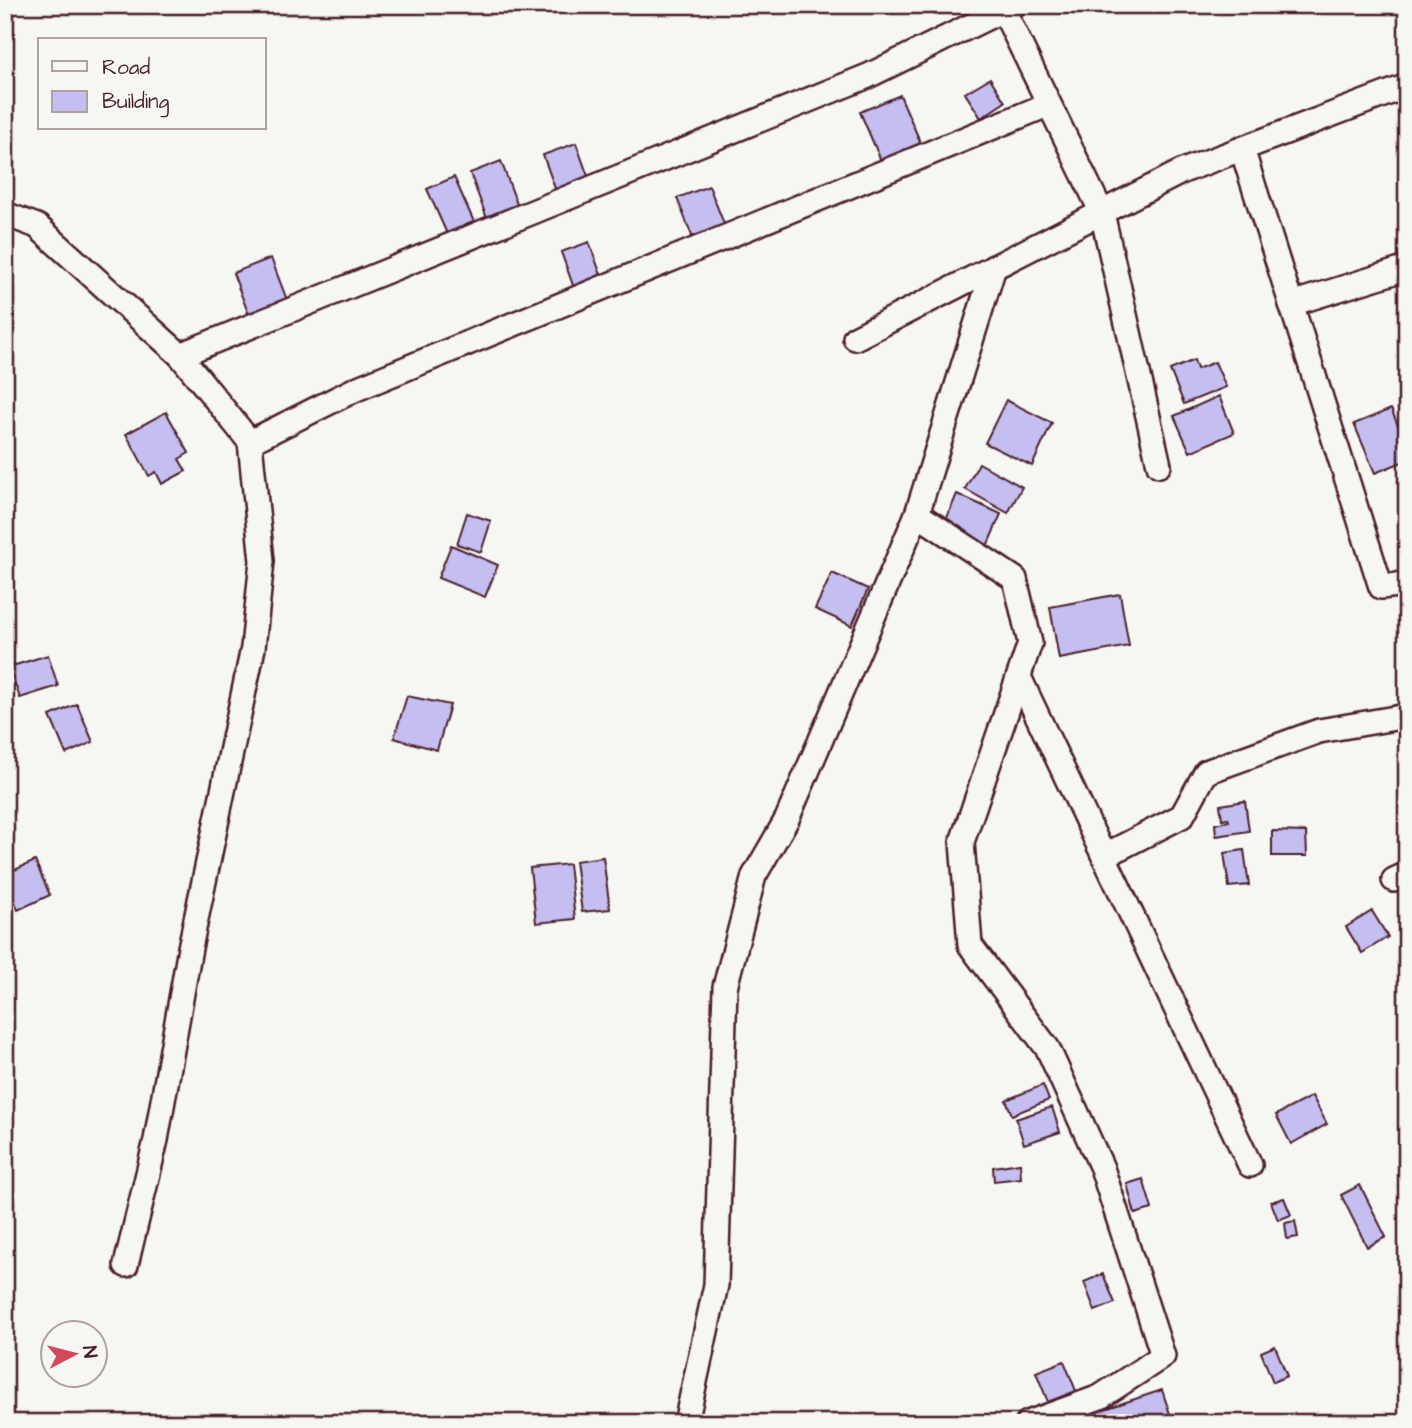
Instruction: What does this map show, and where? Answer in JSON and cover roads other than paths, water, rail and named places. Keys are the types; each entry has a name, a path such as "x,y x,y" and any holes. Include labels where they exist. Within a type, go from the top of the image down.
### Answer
{"street":[{"path":"180,355 868,76 1005,7 1047,105 1102,213 1159,466"},
{"path":"855,338 1183,171 1407,86"},
{"path":"250,442 356,389 1047,105"},
{"path":"1242,149 1381,587 1407,584"},
{"path":"5,214 37,226 180,355 250,442 262,561 253,648 190,948 156,1140 126,1265"},
{"path":"686,1423 716,1286 725,988 754,876 787,819 917,514 994,267"},
{"path":"1291,304 1407,268"},
{"path":"917,514 1015,579 1030,643 962,842 970,945 1048,1049 1102,1168 1163,1356 1100,1397 1028,1423"},
{"path":"1019,677 1250,1165"},
{"path":"1104,856 1182,816 1206,772 1319,731 1407,716"}]}
